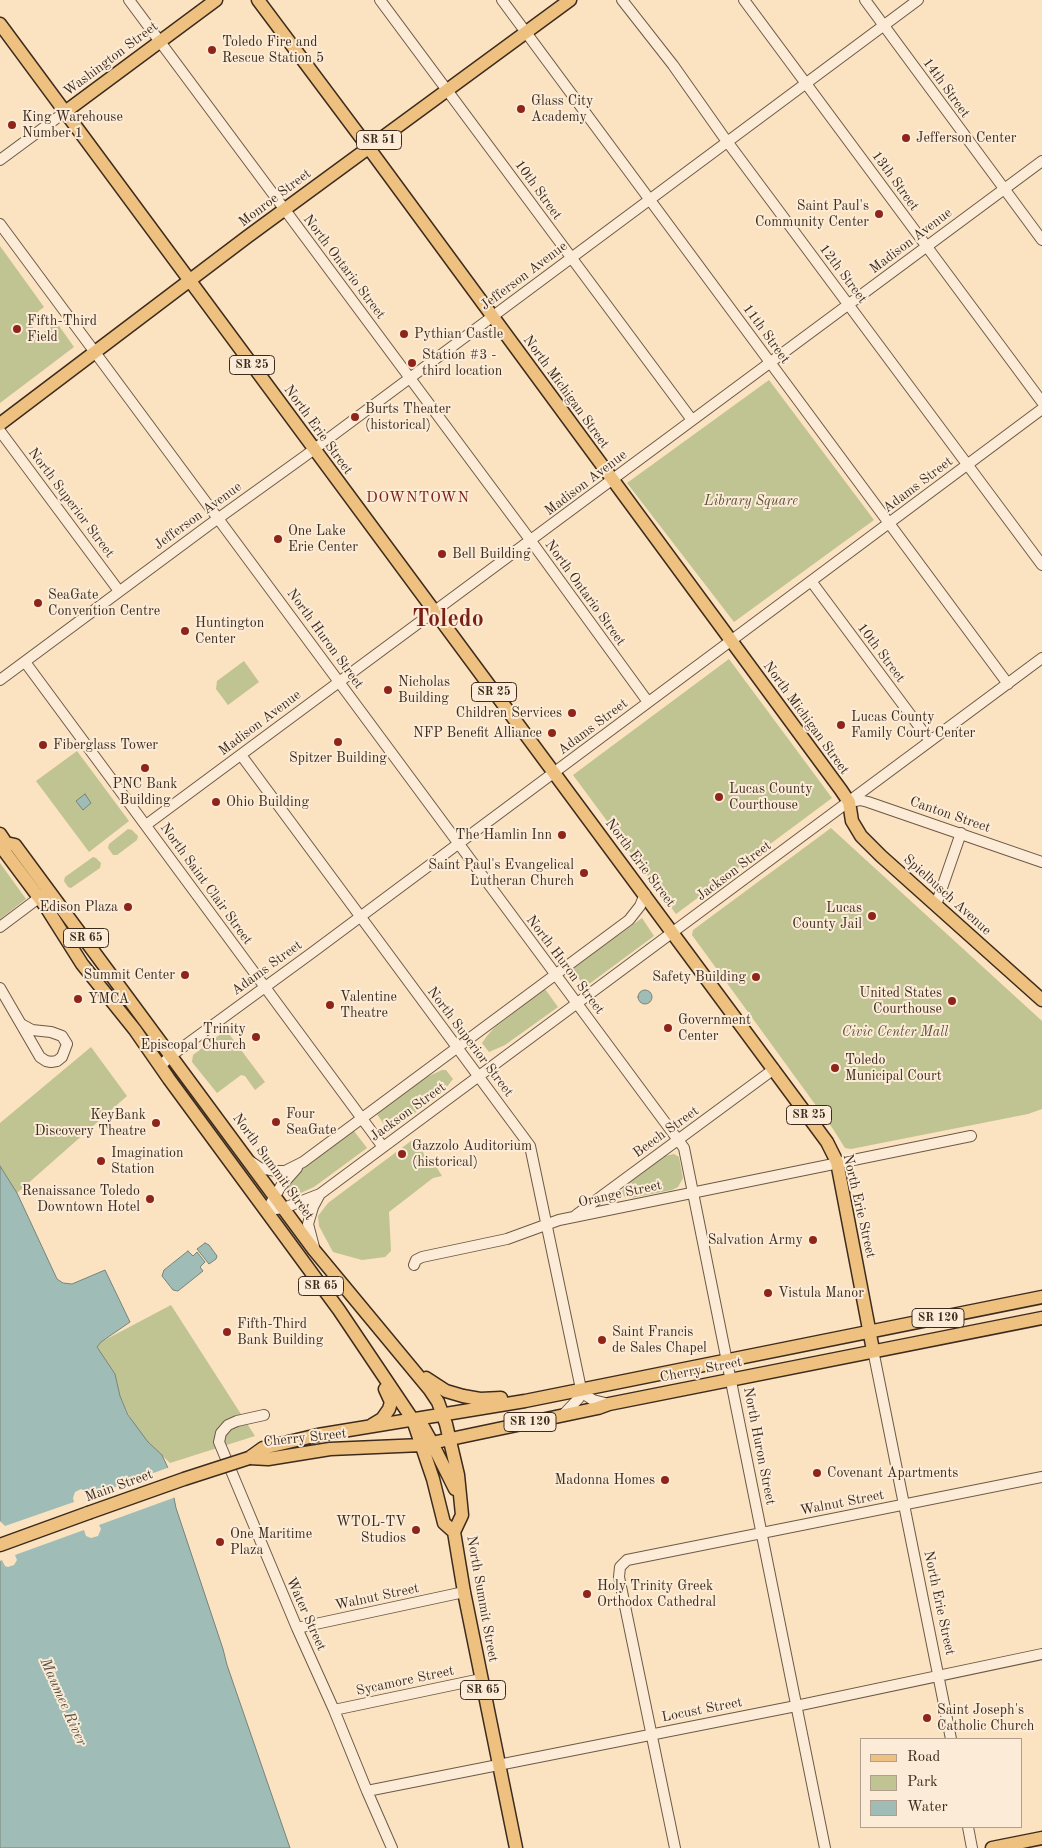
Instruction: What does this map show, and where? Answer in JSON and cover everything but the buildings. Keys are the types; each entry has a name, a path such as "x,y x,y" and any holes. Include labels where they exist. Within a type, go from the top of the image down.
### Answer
{"main road":[{"name":"Washington Street","path":"65,112 216,0"},
{"name":"North Michigan Street","path":"258,0 849,802"},
{"name":"Monroe Street","path":"0,424 96,353 189,280 570,0"},
{"name":"SR 25","path":"0,24 65,112"},
{"name":"North Erie Street","path":"65,112 553,773 674,932 827,1142 837,1162 873,1350"},
{"name":"Spielbusch Avenue","path":"849,802 852,821 861,836 872,848 1042,1000"},
{"name":"North Summit Street","path":"3,838 15,845 44,894 65,937 82,964 129,1022 267,1210 339,1310 413,1420 427,1444 444,1524 454,1532"},
{"name":"North Summit Street","path":"44,894 78,928 314,1250 404,1361 430,1390 443,1415 458,1475 462,1515 454,1532 464,1592 516,1848"},
{"path":"65,937 70,928 78,928"},
{"path":"105,992 114,990 116,980"},
{"name":"Cherry Street","path":"249,1458 263,1448 318,1435 443,1415 581,1389 1042,1297"},
{"name":"Cherry Street","path":"249,1458 268,1459 330,1449 427,1444 598,1408 609,1404 873,1350 1042,1318"},
{"path":"404,1361 438,1387 463,1396 491,1399 526,1394 542,1396"},
{"path":"365,1428 382,1420 390,1406 389,1398 374,1362"},
{"path":"427,1444 461,1501"},
{"name":"Main Street","path":"0,1545 184,1478 249,1458"},
{"path":"992,1848 1042,1838"}],"street":[{"name":"North Ontario Street","path":"129,0 531,541 648,702"},
{"name":"10th Street","path":"380,0 692,420"},
{"name":"11th Street","path":"502,0 1008,684"},
{"name":"12th Street","path":"622,0 673,65 848,305 1042,565"},
{"name":"13th Street","path":"744,0 1042,402"},
{"name":"14th Street","path":"865,0 1042,240"},
{"name":"Jefferson Avenue","path":"0,680 218,518 314,450 918,0"},
{"name":"Washington Street","path":"0,160 65,112"},
{"name":"Madison Avenue","path":"146,825 1042,161"},
{"name":"North Huron Street","path":"0,224 686,1152 825,1848"},
{"name":"Adams Street","path":"160,1066 172,1055 1042,409"},
{"name":"North Superior Street","path":"0,431 119,591"},
{"name":"10th Street","path":"811,581 930,741"},
{"name":"Jackson Street","path":"267,1210 284,1208 320,1194 1042,658"},
{"name":"North Saint Clair Street","path":"25,662 383,1147"},
{"name":"North Superior Street","path":"241,755 530,1146 581,1389"},
{"name":"Canton Street","path":"849,802 860,800 868,802 1042,862"},
{"path":"936,905 961,834"},
{"path":"0,927 44,894"},
{"name":"Jackson Street","path":"267,1210 284,1182 303,1162 629,920 640,906 645,894"},
{"path":"0,988 40,1057 51,1062 57,1061 62,1057 67,1044 62,1036 51,1032 32,1030 21,1024"},
{"name":"Beech Street","path":"574,1217 774,1069"},
{"name":"Orange Street","path":"414,1265 416,1260 422,1257 508,1239 547,1224 574,1217 971,1136"},
{"name":"Jackson Street","path":"248,1160 260,1168 276,1171 285,1171 303,1162"},
{"name":"Jackson Street","path":"314,1250 308,1224 313,1207 320,1194"},
{"name":"North Erie Street","path":"873,1350 951,1738"},
{"path":"581,1389 593,1400 609,1404"},
{"path":"562,1415 578,1398 581,1389"},
{"name":"Water Street","path":"264,1415 228,1425 221,1433 219,1442 297,1628 334,1710 366,1791 392,1848"},
{"name":"Walnut Street","path":"651,1734 619,1577 620,1567 628,1560 1042,1477"},
{"name":"Walnut Street","path":"297,1628 464,1592"},
{"name":"Locust Street","path":"366,1791 796,1706 1042,1654"},
{"name":"Sycamore Street","path":"334,1710 481,1679"},
{"path":"651,1734 675,1848"},
{"path":"968,1828 972,1848"}],"green space":[{"name":"Fifth-Third Field","path":"0,246 44,307 30,318 38,343 43,342 39,335 57,323 74,347 0,403"},
{"name":"Library Square","path":"769,380 874,520 734,622 627,483"},
{"path":"729,659 832,798 676,914 573,775"},
{"path":"244,661 259,682 228,705 216,689 217,681"},
{"path":"77,751 129,821 89,852 36,781"},
{"name":"Civic Center Mall","path":"831,828 1042,1021 1042,1109 1028,1114 851,1149 845,1148 692,935 693,930"},
{"path":"128,829 138,836 137,840 117,855 113,855 108,848 109,844"},
{"path":"93,857 101,863 100,868 71,888 68,887 64,881 65,877"},
{"path":"0,863 26,899 0,919"},
{"path":"642,918 654,936 585,987 572,969"},
{"path":"545,989 558,1007 505,1045 489,1052 482,1043 494,1028"},
{"path":"226,1030 265,1082 255,1090 245,1076 241,1075 217,1093 192,1062 193,1055"},
{"path":"91,1047 127,1096 17,1193 0,1166 0,1123"},
{"path":"446,1070 453,1079 442,1093 389,1132 377,1114 427,1077"},
{"path":"354,1131 367,1148 314,1187 294,1196 286,1187 291,1179 305,1166"},
{"path":"415,1138 430,1165 437,1168 442,1176 433,1178 389,1212 391,1251 385,1257 362,1260 333,1252 319,1226 318,1216 328,1203"},
{"path":"674,1154 679,1157 683,1178 678,1187 672,1190 631,1198 626,1198 623,1195 622,1191 625,1186 665,1156"},
{"path":"171,1305 255,1436 170,1463 134,1426 120,1396 115,1374 97,1347 101,1342"}],"water":[{"path":"85,794 91,803 83,810 76,801"},
{"path":"645,990 650,992 652,997 650,1002 645,1004 640,1002 638,997 640,992"},
{"name":"Maumee River","path":"0,1166 17,1193 57,1279 63,1283 72,1284 105,1270 130,1322 101,1342 97,1347 115,1374 120,1396 128,1415 148,1442 162,1455 168,1468 176,1508 227,1665 290,1848 0,1848"},
{"path":"205,1243 209,1245 217,1256 209,1264 197,1249"},
{"path":"188,1251 193,1256 197,1252 205,1262 200,1267 203,1271 178,1291 173,1290 162,1276 164,1270"}],"pier":[{"path":"170,1467 176,1497 99,1525 101,1529 98,1536 91,1538 86,1536 84,1530 15,1555 17,1560 14,1565 8,1567 5,1566 2,1560 0,1561 0,1521 5,1526 74,1502 75,1492 81,1489 90,1496"}],"place":[{"name":"Toledo Fire and Rescue Station 5","path":"212,50"},
{"name":"Glass City Academy","path":"521,109"},
{"name":"King Warehouse Number 1","path":"12,125"},
{"name":"Jefferson Center","path":"906,138"},
{"name":"Saint Paul's Community Center","path":"879,214"},
{"name":"Fifth-Third Field","path":"17,329"},
{"name":"Pythian Castle","path":"404,334"},
{"name":"Station #3 - third location","path":"412,363"},
{"name":"Burts Theater (historical)","path":"355,417"},
{"name":"One Lake Erie Center","path":"278,539"},
{"name":"Bell Building","path":"442,554"},
{"name":"SeaGate Convention Centre","path":"38,603"},
{"name":"Huntington Center","path":"185,631"},
{"name":"Nicholas Building","path":"388,690"},
{"name":"Children Services","path":"572,713"},
{"name":"Lucas County Family Court Center","path":"841,725"},
{"name":"NFP Benefit Alliance","path":"552,733"},
{"name":"Spitzer Building","path":"338,742"},
{"name":"Fiberglass Tower","path":"43,745"},
{"name":"PNC Bank Building","path":"145,768"},
{"name":"Lucas County Courthouse","path":"719,797"},
{"name":"Ohio Building","path":"216,802"},
{"name":"The Hamlin Inn","path":"562,835"},
{"name":"Saint Paul's Evangelical Lutheran Church","path":"584,873"},
{"name":"Edison Plaza","path":"128,907"},
{"name":"Lucas County Jail","path":"872,916"},
{"name":"Summit Center","path":"185,975"},
{"name":"Safety Building","path":"756,977"},
{"name":"YMCA","path":"78,999"},
{"name":"United States Courthouse","path":"952,1001"},
{"name":"Valentine Theatre","path":"330,1005"},
{"name":"Government Center","path":"668,1028"},
{"name":"Trinity Episcopal Church","path":"256,1037"},
{"name":"Toledo Municipal Court","path":"835,1068"},
{"name":"Four SeaGate","path":"276,1122"},
{"name":"KeyBank Discovery Theatre","path":"156,1123"},
{"name":"Gazzolo Auditorium (historical)","path":"402,1154"},
{"name":"Imagination Station","path":"101,1161"},
{"name":"Renaissance Toledo Downtown Hotel","path":"150,1199"},
{"name":"Salvation Army","path":"813,1240"},
{"name":"Vistula Manor","path":"768,1293"},
{"name":"Fifth-Third Bank Building","path":"227,1332"},
{"name":"Saint Francis de Sales Chapel","path":"602,1340"},
{"name":"Covenant Apartments","path":"817,1473"},
{"name":"Madonna Homes","path":"665,1480"},
{"name":"WTOL-TV Studios","path":"416,1530"},
{"name":"One Maritime Plaza","path":"220,1542"},
{"name":"Holy Trinity Greek Orthodox Cathedral","path":"587,1594"},
{"name":"Saint Joseph's Catholic Church","path":"927,1718"}],"district":[{"name":"DOWNTOWN","path":"418,498"},
{"name":"Toledo","path":"448,620"}]}
